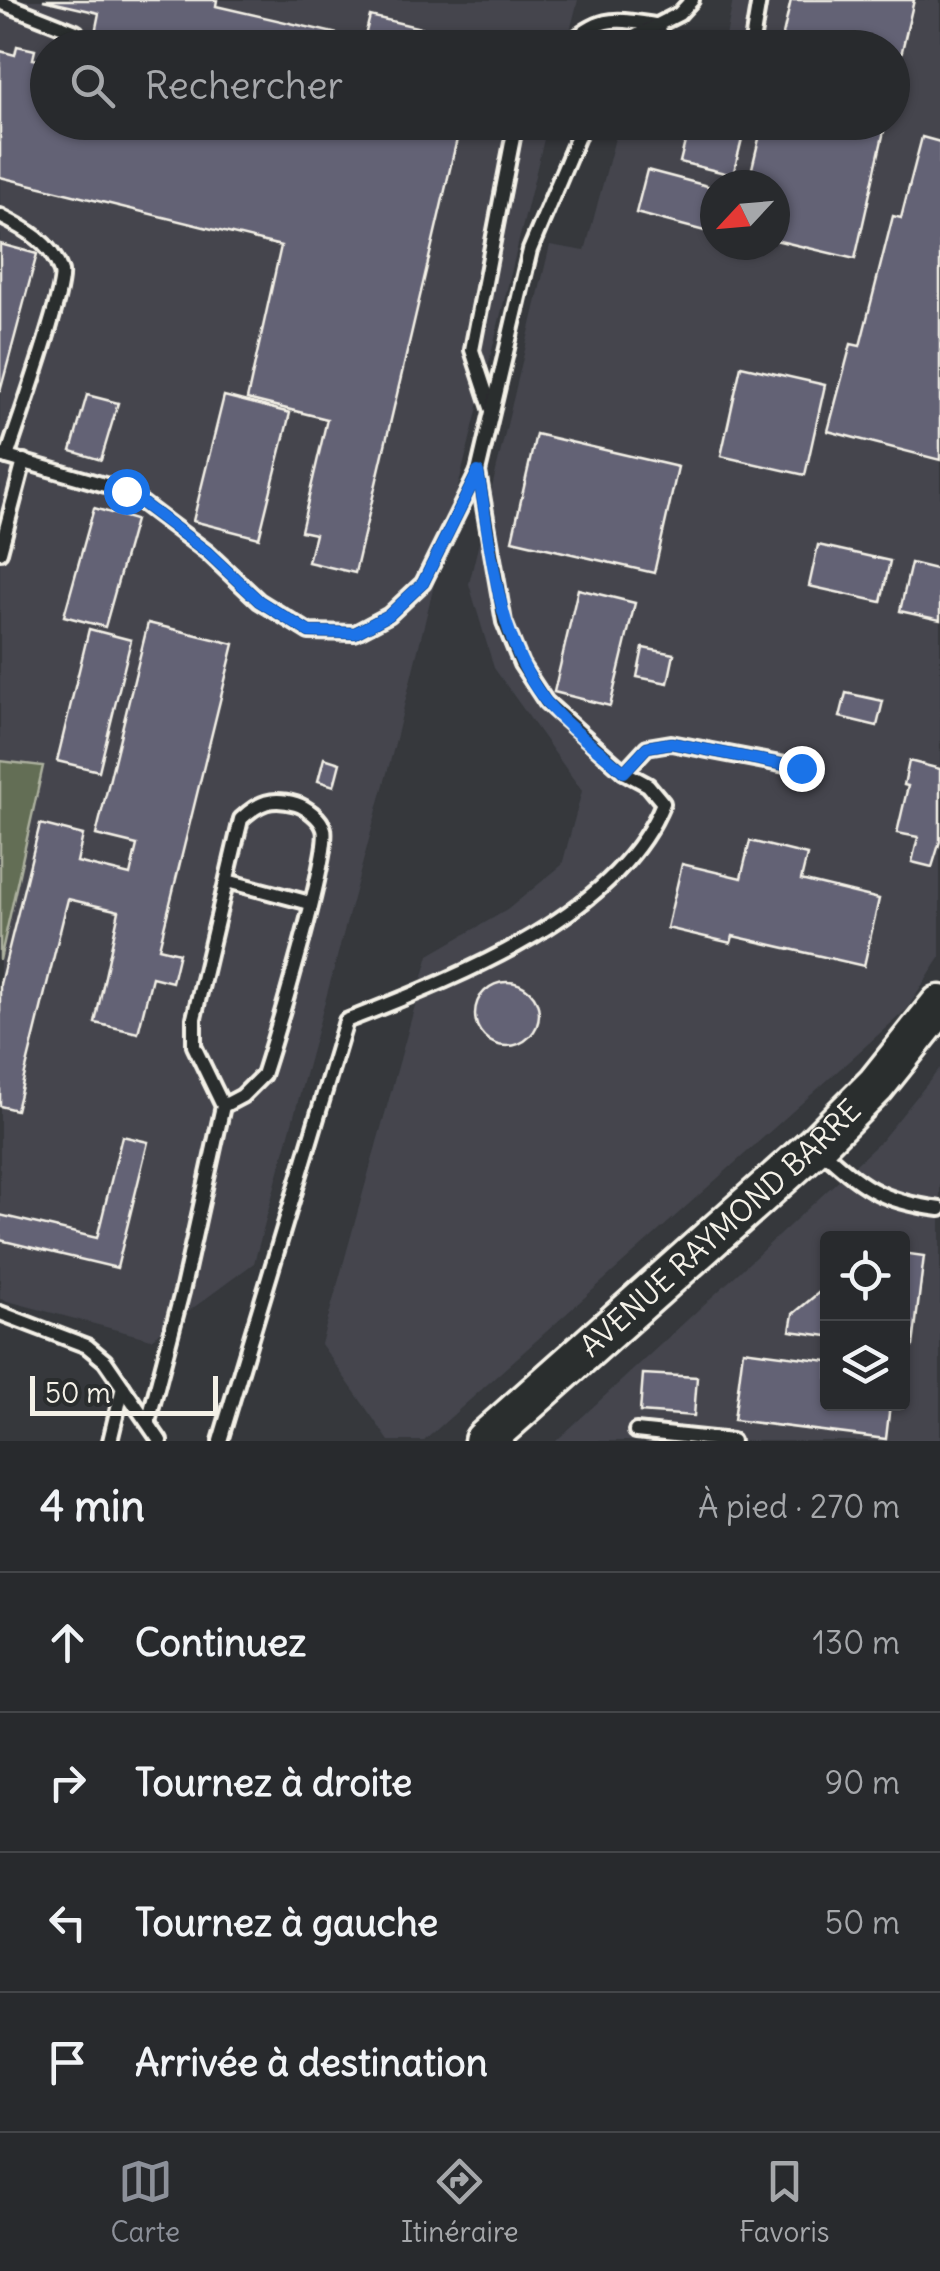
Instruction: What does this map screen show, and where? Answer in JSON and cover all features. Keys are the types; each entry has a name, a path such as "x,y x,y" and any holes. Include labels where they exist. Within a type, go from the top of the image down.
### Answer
{"main road":[{"name":"AVENUE RAYMOND BARRE","path":"484,1441 816,1145 876,1086 940,1005"}],"lane":[{"path":"646,30 679,14 692,0"},
{"path":"753,30 759,0"},
{"path":"0,2 71,30"},
{"path":"584,30 609,19 656,25"},
{"path":"656,25 658,30"},
{"path":"492,410 472,350 513,140"},
{"path":"0,216 48,246 62,275 59,300 4,456 126,491 207,552 259,601 309,632 355,633 389,615 423,583 478,472 530,250 576,140"},
{"path":"0,552 24,461"},
{"path":"220,1441 346,1021 453,979 556,921 611,879 654,826 663,804 648,785 624,772 546,702 521,664 504,622 478,472"},
{"path":"624,772 647,747 671,743 801,768"},
{"path":"148,1422 182,1292 223,1106 194,1046 194,1018 242,819 256,805 276,799 302,806 320,821 326,832 263,1075 242,1096 223,1106"},
{"path":"227,881 310,902"},
{"path":"816,1145 858,1184 898,1204 940,1209"},
{"path":"0,1313 87,1346 105,1361 160,1441"},
{"path":"110,1441 123,1387"},
{"path":"636,1431 732,1441"}],"shaded area":[{"path":"0,0 578,0 570,30 30,30 30,140 544,140 393,751 254,1263 151,1339 0,1299 0,960 43,767 0,761"},
{"path":"733,0 940,0 940,958 907,1009 424,1441 389,1441 321,1344 429,955 507,910 562,865 582,791 494,668 469,584 550,245 585,251 614,140 910,140 910,30 727,30"},
{"path":"940,1068 940,1441 556,1441 880,1142"}],"green space":[{"path":"0,761 43,766 0,960"}],"building":[{"path":"43,0 217,0 216,6 320,30 96,30 99,13"},
{"path":"791,0 914,0 907,30 784,30"},
{"path":"370,16 429,30 366,30"},
{"path":"17,46 30,49 30,140 457,140 355,573 308,562 315,534 301,531 327,419 247,399 281,246 0,177 0,51 15,55"},
{"path":"922,137 940,142 940,460 828,431 851,344 860,346 893,216 901,218"},
{"path":"686,140 742,140 734,170 713,170 680,162"},
{"path":"759,140 882,140 855,259 790,244 790,170 752,170"},
{"path":"647,170 700,184 700,230 636,213"},
{"path":"0,244 37,254 0,392"},
{"path":"741,366 825,385 805,475 721,456"},
{"path":"87,395 118,403 101,460 71,451"},
{"path":"224,396 290,413 259,538 193,521"},
{"path":"536,434 678,467 654,573 512,540"},
{"path":"94,508 135,520 105,627 64,616"},
{"path":"818,545 890,561 881,602 809,586"},
{"path":"911,563 940,570 940,620 900,611"},
{"path":"578,589 635,603 610,706 554,692"},
{"path":"148,623 234,644 159,948 179,953 172,982 152,977 138,1033 95,1023 119,911 68,899 16,1110 0,1106 0,984 40,824 83,835 77,862 130,875 137,845 96,835"},
{"path":"89,629 131,640 99,771 57,761"},
{"path":"643,648 674,654 668,683 637,677"},
{"path":"846,693 883,701 877,726 840,717"},
{"path":"324,758 340,763 334,786 318,781"},
{"path":"909,761 940,769 940,841 932,867 912,862 918,837 897,833 908,786 904,785"},
{"path":"750,841 807,855 801,880 879,899 864,966 733,936 731,943 667,928 682,864 741,878"},
{"path":"507,982 529,992 539,1014 529,1036 507,1046 485,1036 475,1014 485,992"},
{"path":"122,1136 148,1142 117,1268 0,1240 0,1215 97,1238"},
{"path":"910,1254 924,1256 913,1346 910,1346"},
{"path":"820,1292 820,1335 790,1331 793,1314"},
{"path":"743,1350 820,1360 820,1411 889,1411 886,1439 734,1420"},
{"path":"643,1374 697,1377 694,1416 640,1412"}],"route":[{"path":"126,491 207,552 259,601 309,632 355,633 389,615 423,583 478,472 504,622 521,664 546,702 624,772 647,747 671,743 801,768"}]}
